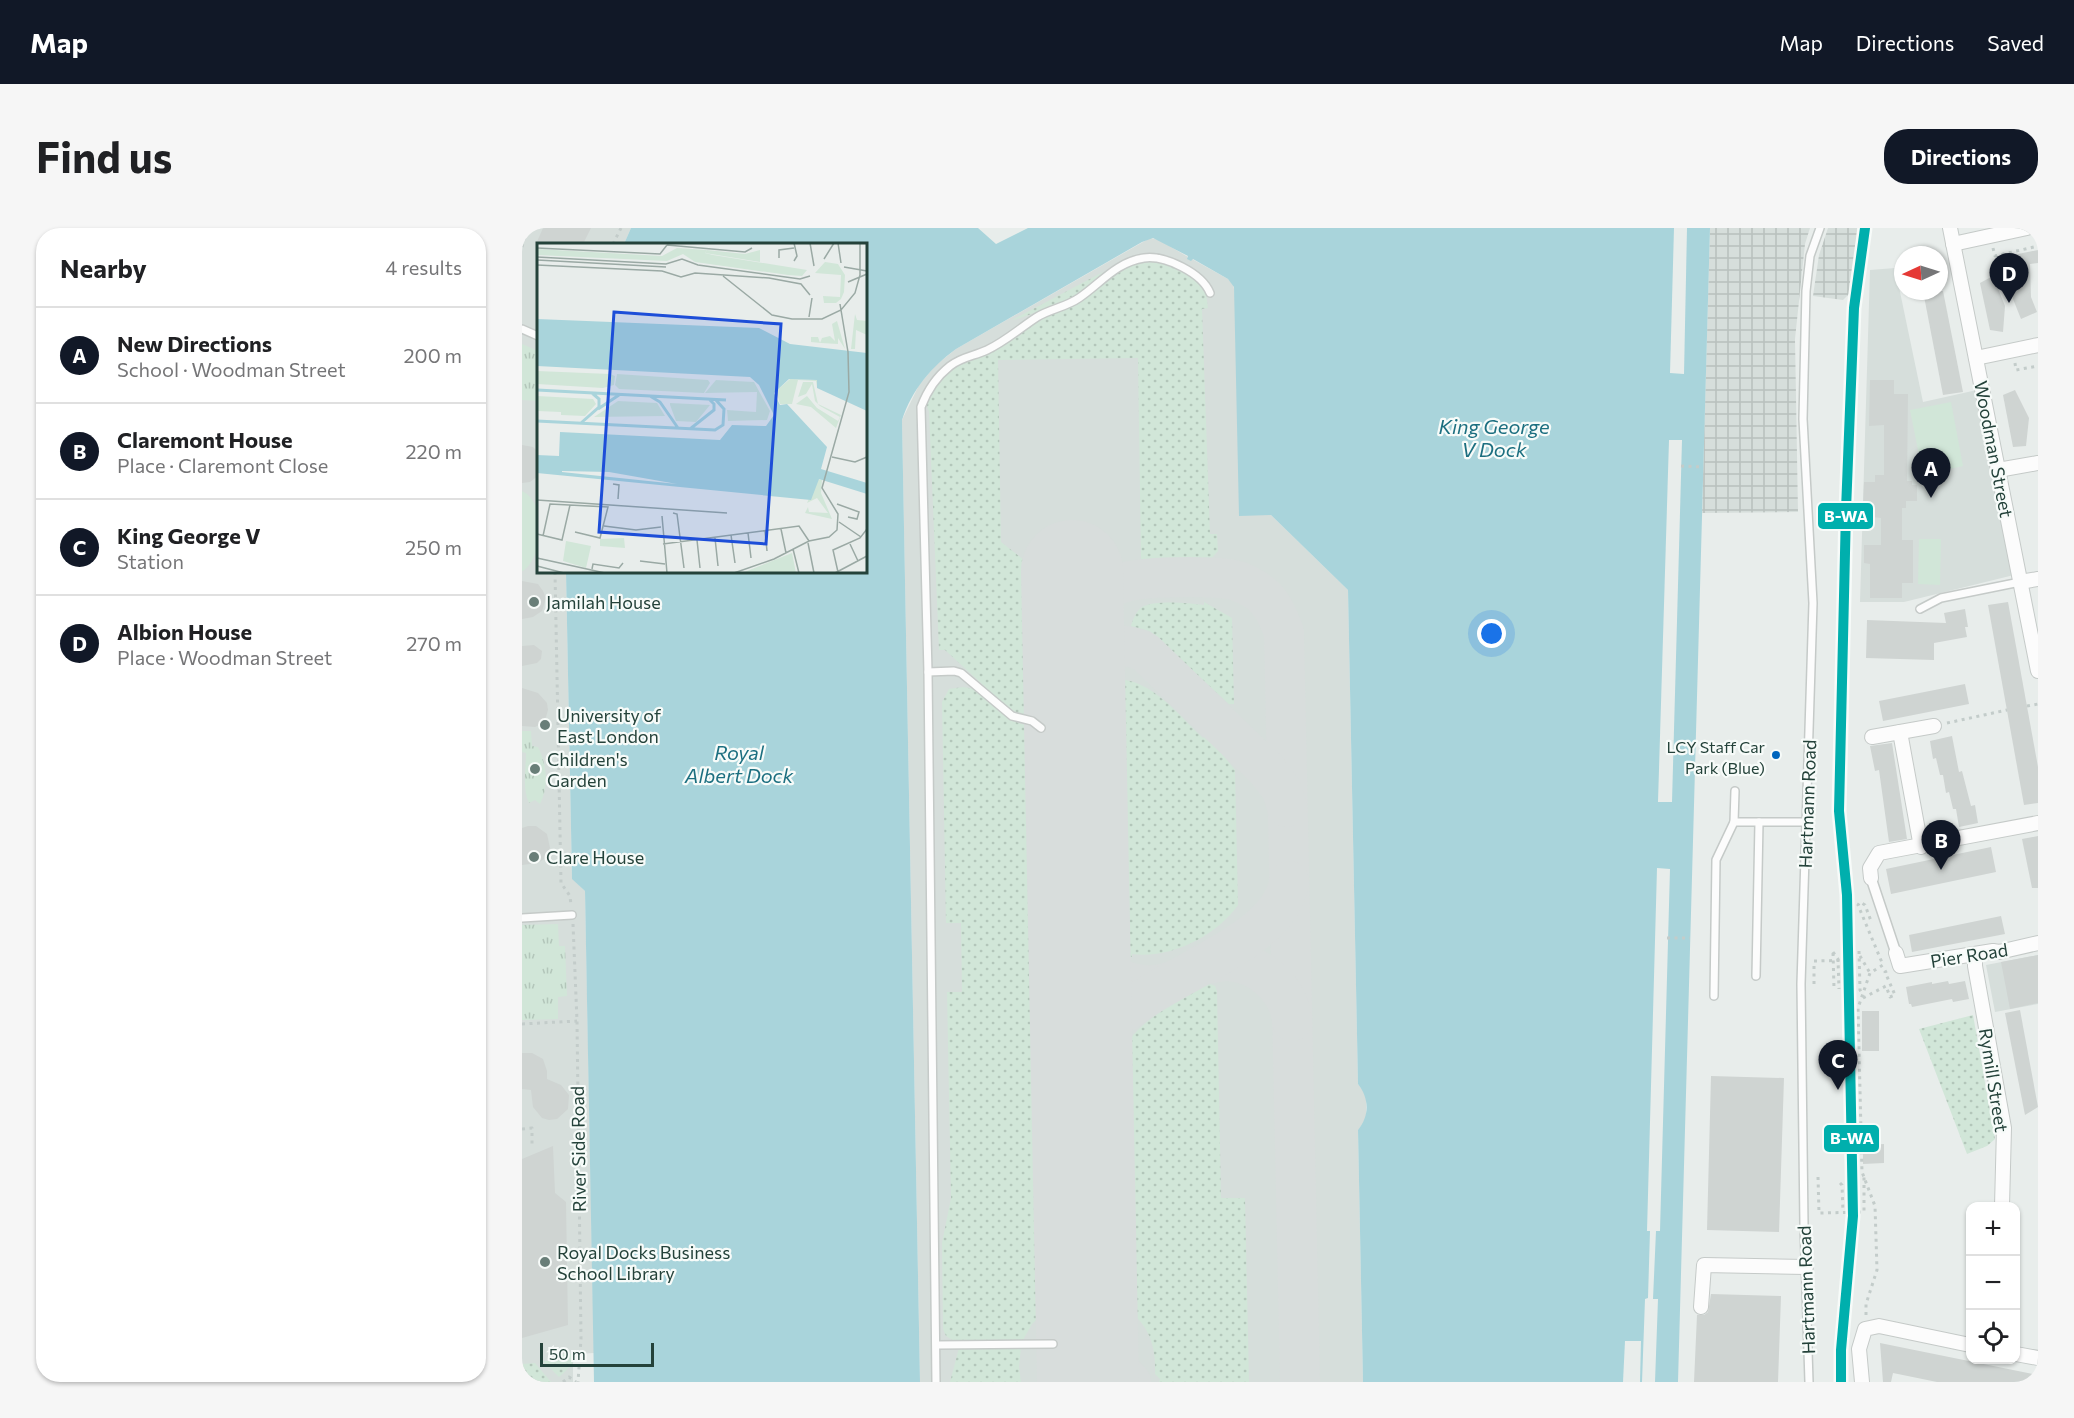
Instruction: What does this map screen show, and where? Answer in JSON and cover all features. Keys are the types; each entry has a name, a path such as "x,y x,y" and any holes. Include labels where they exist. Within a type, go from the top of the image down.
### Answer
{"street":[{"name":"Woodman Street","path":"1950,228 2038,671"},
{"path":"1953,244 2027,228"},
{"path":"1976,358 2038,345"},
{"path":"1998,471 2038,463"},
{"path":"2020,582 2038,579"},
{"path":"1872,737 1934,726"},
{"path":"1900,732 1921,847"},
{"path":"1898,960 1871,878 1870,868 1879,854 2038,823"},
{"name":"Pier Road","path":"1898,960 1975,955 2038,943"},
{"name":"Rymill Street","path":"1975,955 1975,966 2004,1128 2002,1202"},
{"path":"1701,1306 1704,1265 1806,1267"},
{"path":"1862,1382 1859,1348 1865,1324 1966,1344"},
{"path":"2020,1355 2038,1358"}],"lane":[{"name":"Hartmann Road","path":"1809,1382 1801,984 1813,603 1803,419 1803,357 1810,256 1820,228"},
{"path":"936,1382 928,672 921,407 931,386 958,360 985,351 1019,332 1037,318 1070,304 1108,274 1136,260 1153,257 1173,262 1198,278 1210,292"},
{"path":"522,329 537,336"},
{"path":"1920,609 1941,598 2020,582"},
{"path":"928,672 961,673 1012,716 1032,721 1041,728"},
{"path":"1714,996 1716,860 1734,822 1735,791"},
{"path":"1734,822 1807,822"},
{"path":"1756,976 1759,822"},
{"path":"522,918 572,915"},
{"path":"937,1345 1053,1344"}],"path":[{"path":"522,248 527,228"},
{"path":"614,243 621,228"},
{"path":"1990,236 1995,256 2038,246"},
{"path":"1681,466 1703,467"},
{"name":"River Side Road","path":"555,573 561,883 570,896 577,1021 581,1339 577,1382"},
{"path":"2027,706 2038,704"},
{"path":"1934,726 2007,710"},
{"path":"1865,1324 1866,1304 1877,1270 1875,1206 1862,1172 1858,1004 1870,974 1883,964 1858,905 1860,902 1865,905 1873,926"},
{"path":"1667,938 1690,938"},
{"path":"1863,996 1886,986 1890,997 1895,995 1885,972 1890,970 1882,948"},
{"path":"1863,996 1860,990 1859,951 1870,974"},
{"path":"1833,952 1838,958 1837,989 1834,988 1834,961 1833,952"},
{"path":"1814,986 1814,962 1859,960"},
{"path":"522,1024 577,1021"},
{"path":"522,1129 532,1128 532,1146"},
{"path":"1818,1177 1818,1213 1864,1212 1865,1175"},
{"path":"1840,1183 1843,1212"},
{"path":"563,1382 569,1377 577,1382"}],"shaded area":[{"name":"University of East London","path":"522,228 631,228 624,243 537,243 537,573 566,573 572,878 585,891 594,1353 576,1354 573,1363 573,1382 522,1382"},
{"path":"1710,228 1810,228 1805,244 1795,339 1798,512 1702,513"},
{"path":"1828,228 1857,228 1854,289 1843,300 1813,296 1819,255"},
{"path":"1150,238 1159,240 1233,283 1271,515 1348,590 1358,1084 1366,1094 1366,1120 1358,1130 1363,1382 920,1382 902,420 919,385 936,365 956,349"},
{"path":"1894,268 1894,300 1902,300 1923,402 1977,390 2014,575 1904,602 1860,602 1870,270"},
{"path":"2038,955 2038,1004 1995,1012 1986,965"}],"green space":[{"path":"1145,261 1169,266 1186,273 1199,284 1206,296 1208,308 1202,309 1210,534 1217,534 1218,551 1211,559 1141,560 1138,358 998,360 1001,542 1029,564 1032,716 1020,714 1007,707 945,650 939,650 929,412 926,403 934,388 958,364 986,354 1006,343 1044,318 1080,301 1112,275"},
{"path":"1103,272 1089,285 1069,298 1012,320"},
{"path":"522,344 537,351 537,401 522,400"},
{"path":"1951,402 1963,466 1923,475 1910,410"},
{"path":"522,491 530,497 537,510 537,548 530,564 522,571"},
{"path":"1919,539 1941,539 1940,585 1918,584"},
{"path":"1204,602 1232,618 1234,704 1229,704 1150,631 1131,626 1137,612 1150,604 1204,605"},
{"path":"1116,679 1141,685 1164,700 1222,754 1235,770 1238,905 1218,926 1191,943 1162,953 1132,954 1132,957 1121,951"},
{"path":"963,687 982,694 1010,719 1032,726 1045,1311 1032,1324 1023,1340 954,1341 946,1336 943,1329 942,1243 951,1198 947,992 962,992 961,923 946,923 942,702 949,689"},
{"name":"Children's Garden","path":"522,731 531,731 532,746 538,747 543,761 546,783 540,804 535,800 529,803 527,797 526,753 522,752"},
{"path":"558,924 559,946 565,946 567,996 558,997 558,1019 522,1020 522,925"},
{"path":"1204,985 1215,986 1217,991 1221,1198 1245,1198 1249,1382 1159,1382 1160,1379 1155,1374 1153,1346 1150,1338 1141,1323 1127,1309 1122,1057 1126,1045 1144,1024"},
{"path":"1973,1015 1995,1139 1987,1146 1967,1154 1919,1029"},
{"path":"1021,1347 1019,1367 1021,1382 950,1382 959,1348"},
{"path":"549,1354 576,1354 572,1364 559,1377 543,1361 551,1361"},
{"path":"535,1363 551,1382 522,1382 522,1364"}],"water":[{"path":"631,228 978,228 996,244 1028,228 1710,228 1678,1382 1363,1382 1358,1130 1365,1118 1367,1107 1362,1089 1358,1084 1348,590 1271,515 1239,516 1234,287 1228,279 1193,259 1191,261 1187,259 1188,256 1153,238 1142,242 956,349 938,363 923,380 902,420 920,1382 594,1382 585,891 572,879 566,573 867,573 867,243 624,243"}],"pier":[{"path":"1674,228 1687,228 1684,374 1670,373"},
{"path":"1669,440 1682,440 1672,802 1658,802"},
{"path":"1657,868 1670,869 1660,1231 1656,1231 1653,1299 1658,1299 1655,1382 1642,1382 1650,1231 1647,1231"},
{"path":"1625,1341 1641,1341 1640,1382 1623,1382"}],"building":[{"path":"543,228 591,228 584,243 536,244"},
{"path":"2038,250 2038,263 2030,264 2031,297 2037,312 2021,319 2013,299 2013,255"},
{"path":"1993,276 2005,306 2003,332 1990,330 1980,283"},
{"path":"1925,300 1945,300 1963,392 1943,395"},
{"path":"1870,380 1894,380 1894,394 1908,394 1907,481 1912,481 1912,485 1917,485 1917,501 1906,501 1906,508 1902,508 1902,540 1913,540 1913,583 1902,583 1902,598 1870,598 1870,564 1864,563 1864,545 1881,545 1881,518 1873,517 1873,508 1863,508 1864,482 1875,482 1875,475 1884,475 1884,425 1869,426"},
{"path":"2015,390 2029,418 2026,446 2013,447 2003,395"},
{"path":"522,445 533,447 537,451 537,477 530,482 522,483"},
{"name":"Jamilah House","path":"522,581 538,584 546,598 542,611 533,617 522,619"},
{"path":"2008,602 2038,767 2038,803 2024,805 1988,605"},
{"path":"1965,609 1967,637 1934,643 1934,660 1866,658 1867,620 1946,623 1944,613"},
{"path":"534,645 542,651 541,659 537,663 522,666 522,646"},
{"path":"1965,684 1969,704 1883,721 1879,701"},
{"path":"522,688 538,693 547,703 546,717 541,724 535,727 522,726"},
{"path":"1952,736 1959,772 1962,771 1971,806 1975,805 1978,823 1959,827 1956,809 1953,809 1949,792 1946,793 1943,775 1940,775 1936,758 1933,759 1930,741"},
{"path":"1892,743 1907,839 1889,842 1879,770 1875,771 1870,746"},
{"name":"Clare House","path":"536,826 547,834 550,848 544,859 538,863 522,865 522,828"},
{"path":"2038,836 2038,888 2032,888 2022,839"},
{"path":"1991,847 1996,872 1891,894 1886,869"},
{"path":"2001,916 2005,934 1912,952 1909,935"},
{"path":"2038,955 2038,1003 2010,1009 2001,962"},
{"path":"1948,981 1949,984 1965,981 1969,999 1953,1002 1952,999 1912,1007 1909,1004 1906,987"},
{"path":"2020,1010 2038,1107 2025,1115 2005,1013"},
{"path":"1862,1011 1879,1011 1879,1051 1862,1051"},
{"path":"522,1053 532,1053 543,1059 547,1079 561,1085 569,1095 568,1109 557,1119 542,1118 533,1107 531,1090 522,1089"},
{"path":"1711,1076 1784,1078 1779,1232 1707,1230"},
{"path":"1884,1144 1884,1163 1863,1164 1863,1145"},
{"name":"Royal Docks Business School Library","path":"553,1146 555,1193 566,1202 568,1325 522,1338 522,1159"},
{"path":"1711,1294 1781,1296 1778,1382 1694,1382 1697,1315 1704,1315 1708,1312"},
{"path":"1880,1343 1966,1360 1966,1364 1984,1364 2038,1375 2038,1382 1937,1382 1893,1373 1891,1382 1883,1382"}],"taxiway":[{"path":"1074,649 1082,618 1090,605 1102,593 1122,583 1159,578 1218,578 1245,584 1269,602 1284,633 1300,1382"},
{"path":"1074,688 1085,665 1100,651 1121,646 1145,652 1266,769 1282,790 1287,807"},
{"path":"1082,1094 1087,1067 1094,1048 1116,1020 1141,1000 1234,947 1260,927 1280,906 1289,881"},
{"path":"1079,920 1089,950 1102,968 1111,974 1121,980 1143,985 1175,980"},
{"path":"1199,966 1227,961 1250,966 1261,972 1279,988 1290,1009 1292,1021"},
{"path":"1086,1306 1096,1340 1106,1356 1131,1382"}],"runway":[{"path":"1072,571 1088,1382"}],"transit line":[{"name":"B-WA","path":"1841,1382 1841,1350 1853,1216 1847,895 1839,811 1846,510 1854,308 1865,228"}],"place":[{"name":"Albion House","path":"2009,303"},
{"name":"New Directions","path":"1931,498"},
{"name":"Jamilah House","path":"534,602"},
{"name":"University of East London","path":"545,725"},
{"name":"LCY Staff Car Park (Blue)","path":"1776,755"},
{"name":"Children's Garden","path":"535,769"},
{"name":"Clare House","path":"534,857"},
{"name":"Claremont House","path":"1941,870"},
{"name":"King George V","path":"1838,1090"},
{"name":"Royal Docks Business School Library","path":"545,1262"}],"water label":[{"name":"King George V Dock","path":"1494,438"},
{"name":"Royal Albert Dock","path":"739,764"}]}
